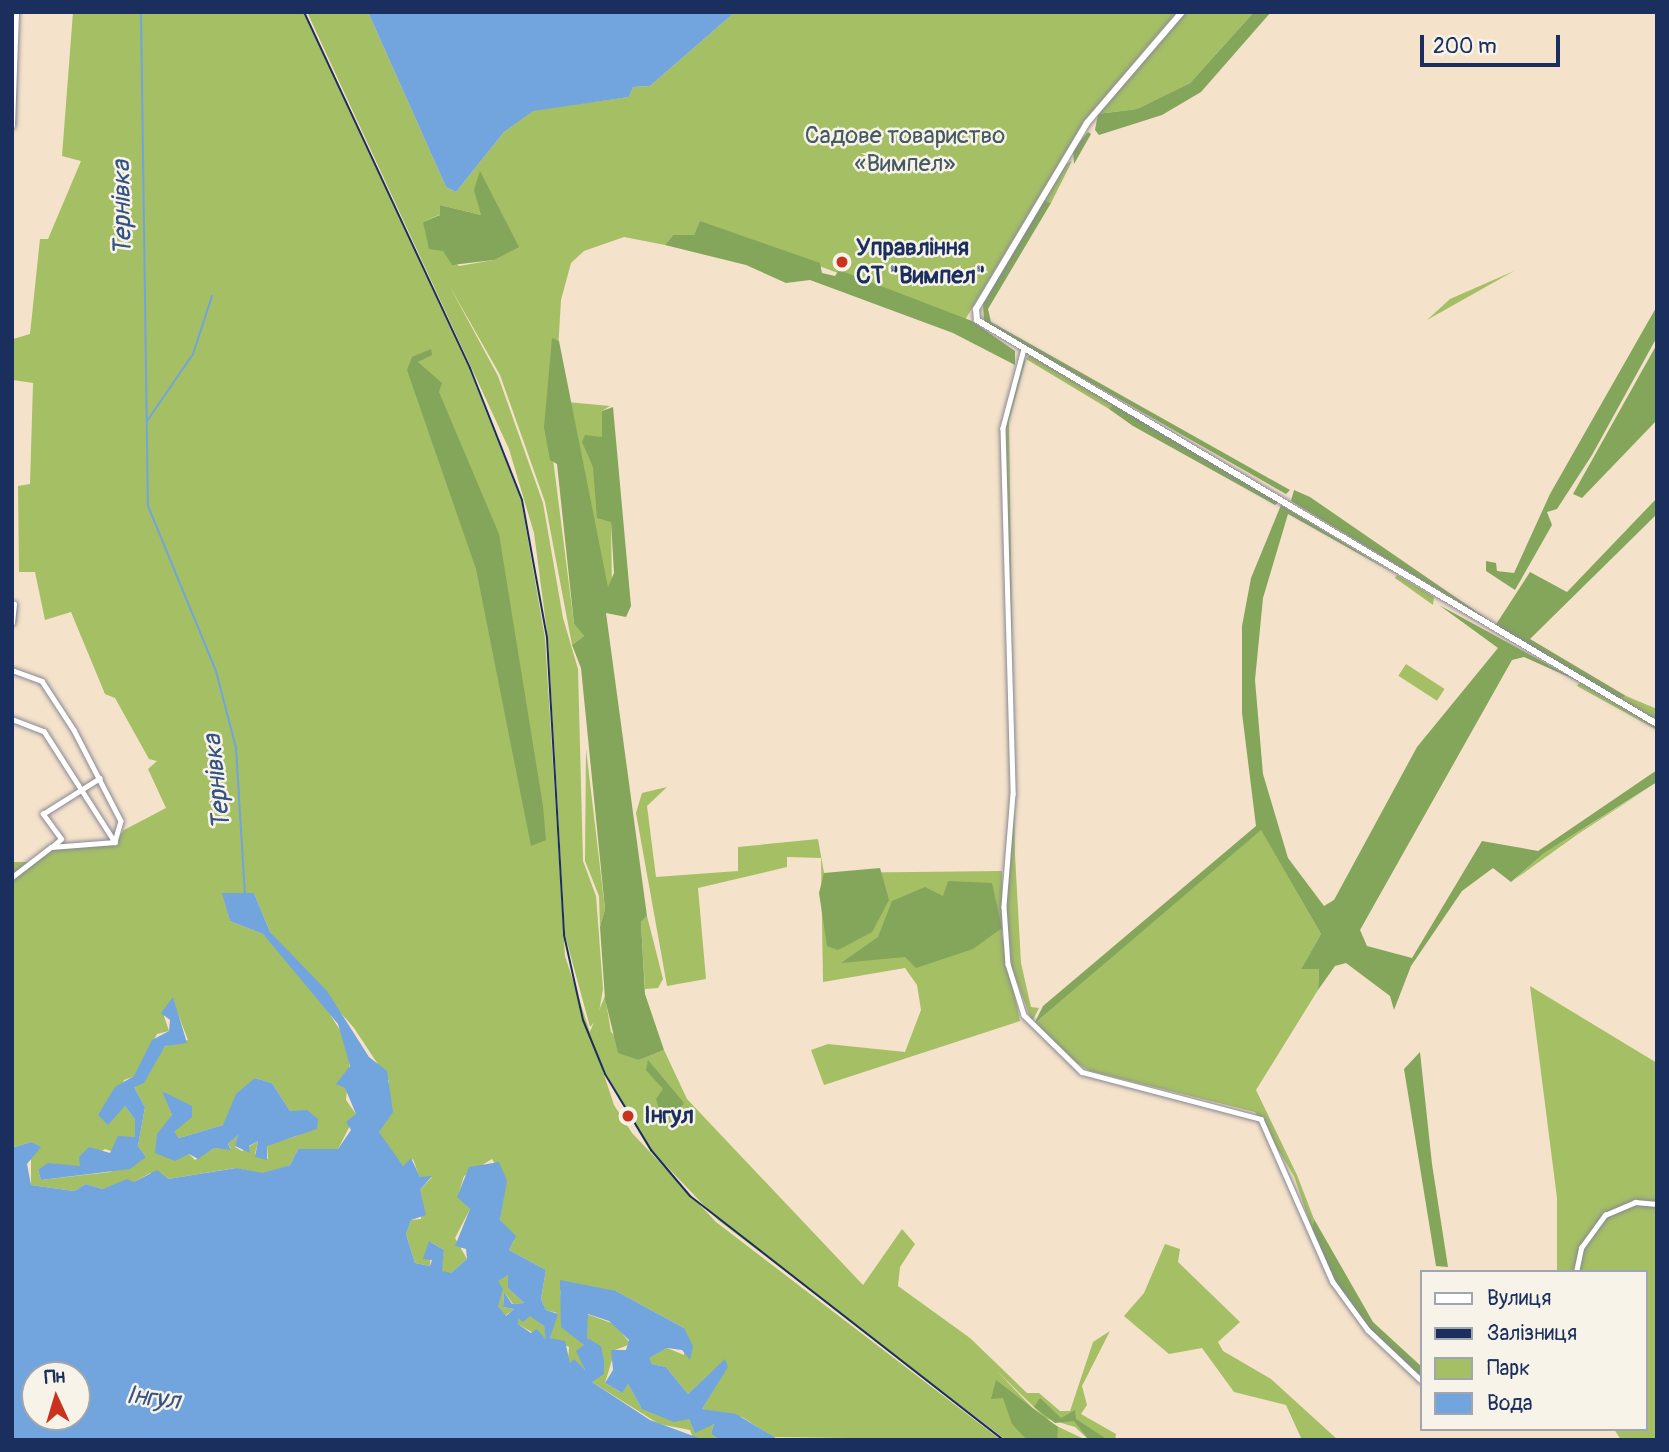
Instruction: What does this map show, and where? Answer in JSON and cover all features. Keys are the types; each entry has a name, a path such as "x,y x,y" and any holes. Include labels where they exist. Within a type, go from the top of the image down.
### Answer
{"street":[{"path":"12,126 16,12"},
{"path":"1182,12 1087,123 976,309 979,322 1657,723"},
{"path":"1024,349 1003,428 1013,794 1003,907 1008,964 1022,1011 1082,1072 1261,1119 1333,1282 1368,1330 1420,1379"},
{"path":"12,623 14,604"},
{"path":"12,670 46,685 100,778 124,830 115,842 51,847"},
{"path":"12,719 44,731 115,842"},
{"path":"12,877 61,839 43,814 100,778"},
{"path":"1576,1270 1581,1248 1605,1215 1635,1202 1657,1204"}],"green space":[{"path":"73,12 303,12 469,368 521,500 545,638 565,956 614,1105 632,1133 716,1222 1001,1440 773,1437 742,1417 702,1409 720,1379 717,1367 688,1394 666,1367 652,1364 648,1358 667,1348 684,1355 684,1328 616,1291 560,1290 564,1326 585,1346 580,1354 585,1371 577,1370 568,1360 569,1347 550,1338 557,1313 546,1310 541,1299 546,1270 509,1250 514,1240 500,1220 506,1181 492,1159 464,1176 458,1196 470,1209 455,1238 467,1259 450,1274 441,1271 444,1250 431,1242 430,1266 415,1263 406,1234 411,1220 421,1219 420,1190 432,1177 420,1178 413,1159 403,1166 389,1149 379,1132 389,1081 354,1028 270,932 254,893 223,893 230,921 263,934 318,995 343,1035 350,1059 346,1100 356,1114 338,1149 298,1149 290,1165 263,1174 235,1168 168,1179 150,1173 134,1182 103,1189 86,1184 74,1191 31,1185 31,1142 12,1148 12,862 29,862 51,847 115,842 124,830 166,808 148,769 157,761 149,759 115,698 105,694 71,612 45,620 35,572 19,572 18,486 30,484 33,383 13,380 13,339 30,334 40,239 48,239 81,161 62,156","holes":["174,1004 188,1040 165,1046 134,1087 145,1107 138,1146 146,1157 110,1172 41,1180 38,1170 80,1166 105,1149 114,1152 118,1139 135,1137 135,1120 125,1106 113,1114 124,1080 135,1076 157,1034 169,1031 164,1016","255,1078 272,1083 290,1111 317,1120 297,1136 267,1145 268,1159 255,1154 258,1141 242,1151 235,1147 238,1135 228,1144 231,1149 214,1148 195,1160 189,1154 171,1158 157,1145 172,1115 163,1091 176,1102 173,1132 179,1138 223,1125"]},
{"name":"Садове товариство «Вимпел»","path":"307,12 368,12 446,187 456,192 504,132 533,110 629,97 633,87 650,86 735,12 1177,12 1084,121 965,320 700,222 694,235 673,235 665,245 624,237 584,251 571,263 561,300 552,451 574,624 584,636 572,645 545,502 500,375 449,285 498,376 543,503 563,618 578,669 583,861 596,896 603,989 598,1018 590,1027 565,935 548,639 534,533 509,449","holes":["440,205 481,215 494,260 459,266 443,251 423,222 441,214"]},
{"path":"1186,12 1254,12 1190,83 1137,109 1098,114"},
{"path":"1254,12 1271,12 1201,92 1162,115 1099,135 1095,130 1098,114 1137,109 1190,83"},
{"path":"1088,132 1091,134 1074,164 1073,150"},
{"path":"1072,161 1051,203 1044,200 1066,164"},
{"path":"480,171 519,247 494,260 452,265 443,251 429,249 423,222 440,215 440,205 481,215 474,190"},
{"path":"1044,200 1051,203 988,309 991,322 1290,490 1286,494 984,322 983,304"},
{"path":"700,221 820,263 822,273 835,276 839,270 972,321 1015,351 1015,365 953,333 810,280 786,283 746,265 665,245 673,235 694,235"},
{"path":"1514,271 1427,320 1450,299"},
{"path":"1657,306 1657,337 1592,455 1557,509 1547,512 1552,525 1515,590 1486,571 1486,561 1496,563 1497,571 1514,573 1550,494"},
{"path":"552,338 559,341 608,587 614,573 611,522 597,518 593,467 582,442 585,435 602,437 602,411 613,407 631,606 626,617 606,613 647,916 641,922 645,994 664,1050 639,1060 618,1053 605,999 600,927 605,909 581,668 572,645 584,636 574,624 557,464 550,460 544,427"},
{"path":"1657,344 1657,420 1582,498 1573,494"},
{"path":"431,349 432,355 418,362 442,383 439,392 499,534 543,806 546,840 531,846 476,569 407,370 412,357"},
{"path":"1030,355 1113,404 1109,409 1026,359 1009,421 1015,855 1021,963 1031,1007 1039,1008 1032,1022 1010,963 1006,907 1012,836 1005,429 1021,363"},
{"path":"567,402 610,406 602,411 602,438 592,462 611,521 612,587 603,586"},
{"path":"1113,404 1280,501 1275,505 1133,426 1109,409"},
{"path":"1294,490 1310,497 1493,623 1291,501"},
{"path":"1657,498 1657,514 1530,639 1626,696 1618,699 1493,629 1530,572 1567,592"},
{"path":"1281,505 1397,575 1288,514 1263,598 1255,680 1263,774 1288,858 1324,906 1334,900 1417,747 1498,648 1439,605 1580,682 1524,657 1512,660 1360,930 1367,946 1412,958 1482,841 1538,851 1657,770 1657,782 1543,854 1511,882 1493,868 1462,891 1411,966 1394,1010 1390,996 1346,963 1335,966 1318,990 1319,969 1301,969 1321,934 1261,830 1034,1024 1043,1006 1256,826 1242,713 1242,626 1251,578"},
{"path":"1397,575 1434,597 1433,605 1395,578"},
{"path":"1406,664 1445,689 1437,701 1398,676"},
{"path":"1580,682 1657,726 1657,730 1577,686"},
{"path":"1626,696 1657,709 1657,720 1618,699"},
{"path":"586,749 605,909 600,927 599,896 585,861"},
{"path":"667,787 647,806 656,877 738,871 738,847 818,839 824,873 1002,871 1002,935 1020,1021 824,1085 811,1050 828,1044 905,1052 921,1010 917,985 905,968 823,982 821,858 787,857 787,867 698,888 706,979 667,986 636,813 642,793"},
{"path":"1647,789 1578,834 1514,880 1543,854"},
{"path":"1261,829 1321,934 1301,969 1319,969 1318,990 1256,1090 1297,1175 1314,1219 1312,1229 1294,1176 1255,1112 1090,1071 1065,1056 1034,1024"},
{"path":"880,868 889,900 872,932 838,950 827,946 819,893 824,873"},
{"path":"948,881 992,883 1002,928 973,949 916,968 905,957 841,963 878,937 892,901 925,887 943,896"},
{"path":"647,916 663,979 658,988 645,989 641,922"},
{"path":"1530,986 1657,1063 1657,1202 1634,1201 1604,1214 1585,1240 1576,1270 1557,1270 1557,1198"},
{"path":"605,996 611,1032 639,1060 664,1050 687,1099 863,1285 902,1229 915,1244 900,1267 898,1286 970,1338 1027,1393 1039,1393 1060,1411 1070,1411 1093,1342 1110,1331 1082,1386 1087,1405 1081,1414 1116,1434 1115,1440 1089,1440 1075,1427 1045,1418 997,1371 1044,1420 1086,1440 1006,1440 718,1220 651,1150 606,1074 589,1034"},
{"path":"1420,1052 1432,1164 1448,1267 1436,1266 1404,1069"},
{"path":"648,1060 684,1103 678,1111 660,1112 656,1099 663,1089 646,1070"},
{"path":"1635,1203 1657,1205 1657,1440 1621,1440 1615,1431 1648,1431 1648,1270 1577,1270 1582,1249 1606,1216"},
{"path":"1314,1219 1373,1322 1420,1365 1420,1376 1369,1328 1335,1281 1312,1229"},
{"path":"1165,1244 1180,1249 1178,1262 1240,1322 1218,1342 1223,1351 1271,1379 1338,1440 1302,1440 1286,1405 1234,1392 1202,1348 1169,1354 1124,1316 1144,1293"},
{"path":"509,1275 508,1288 524,1303 513,1304 504,1292 503,1307 514,1309 505,1316 498,1306 498,1278"},
{"path":"587,1314 614,1324 631,1344 615,1350 605,1383 620,1392 628,1384 641,1407 689,1419 694,1430 714,1424 711,1434 720,1440 693,1438 690,1430 659,1424 592,1382 602,1362 587,1338"},
{"path":"530,1315 544,1326 547,1341 518,1324 518,1318"},
{"path":"996,1380 1058,1427 1057,1440 1027,1440 1012,1424 1003,1398 991,1399"},
{"path":"1040,1398 1061,1418 1075,1410 1076,1419 1108,1440 1089,1440 1074,1421 1055,1423 1034,1407"}],"water":[{"path":"368,12 735,12 650,86 633,87 629,97 533,111 504,132 456,192 446,187"},
{"path":"222,893 254,893 270,932 327,991 369,1057 387,1071 393,1112 379,1132 403,1166 411,1158 420,1177 432,1176 420,1190 426,1215 411,1220 406,1234 415,1263 430,1266 432,1260 423,1259 429,1241 444,1250 442,1271 451,1273 467,1259 466,1249 455,1246 470,1209 457,1197 469,1167 499,1162 507,1181 500,1220 516,1236 509,1250 546,1270 541,1299 546,1310 558,1314 550,1338 565,1341 570,1363 574,1359 585,1370 576,1351 584,1345 561,1327 560,1280 616,1291 684,1328 693,1346 690,1360 682,1350 667,1348 649,1358 652,1364 666,1367 688,1394 725,1359 728,1367 702,1409 736,1414 779,1440 720,1440 711,1434 714,1424 695,1433 689,1419 674,1422 642,1409 628,1384 622,1393 605,1383 613,1370 611,1350 626,1350 629,1340 609,1321 588,1314 587,1338 601,1346 604,1360 604,1374 592,1382 650,1420 704,1440 12,1440 12,1148 31,1142 41,1147 27,1164 31,1185 74,1191 86,1184 103,1189 127,1179 134,1182 157,1170 168,1179 236,1168 263,1173 290,1165 298,1149 338,1149 351,1130 346,1122 356,1114 345,1088 336,1084 350,1066 338,1024 263,934 230,921","holes":["508,1275 508,1288 524,1303 512,1304 504,1292 503,1307 514,1309 506,1316 498,1306 503,1289 498,1281","530,1316 544,1326 546,1340 537,1329 531,1333 518,1324 518,1318 523,1322"]},
{"path":"173,997 187,1043 165,1046 144,1083 134,1087 145,1107 138,1146 146,1157 130,1169 41,1180 38,1170 48,1163 80,1166 79,1157 89,1147 110,1153 118,1136 135,1137 135,1120 125,1106 108,1125 98,1115 115,1087 134,1076 152,1040 169,1031 170,1020 161,1013"},
{"path":"255,1078 272,1083 290,1111 307,1110 318,1119 317,1129 267,1146 267,1160 255,1157 258,1141 249,1146 250,1153 235,1146 238,1135 228,1144 231,1150 214,1148 198,1159 189,1154 175,1161 155,1153 157,1134 172,1115 162,1091 192,1106 192,1117 174,1132 179,1138 223,1125 236,1094"}],"waterway":[{"name":"Тернівка","path":"141,12 148,506 216,671 236,748 245,894"},
{"path":"147,421 193,354 212,296"}],"railway":[{"path":"304,12 470,368 522,500 547,638 564,935 583,1020 605,1074 651,1150 690,1196 1003,1440"}],"place":[{"name":"Управління СТ \"Вимпел\"","path":"842,262"},
{"name":"Інгул","path":"628,1116"}]}
